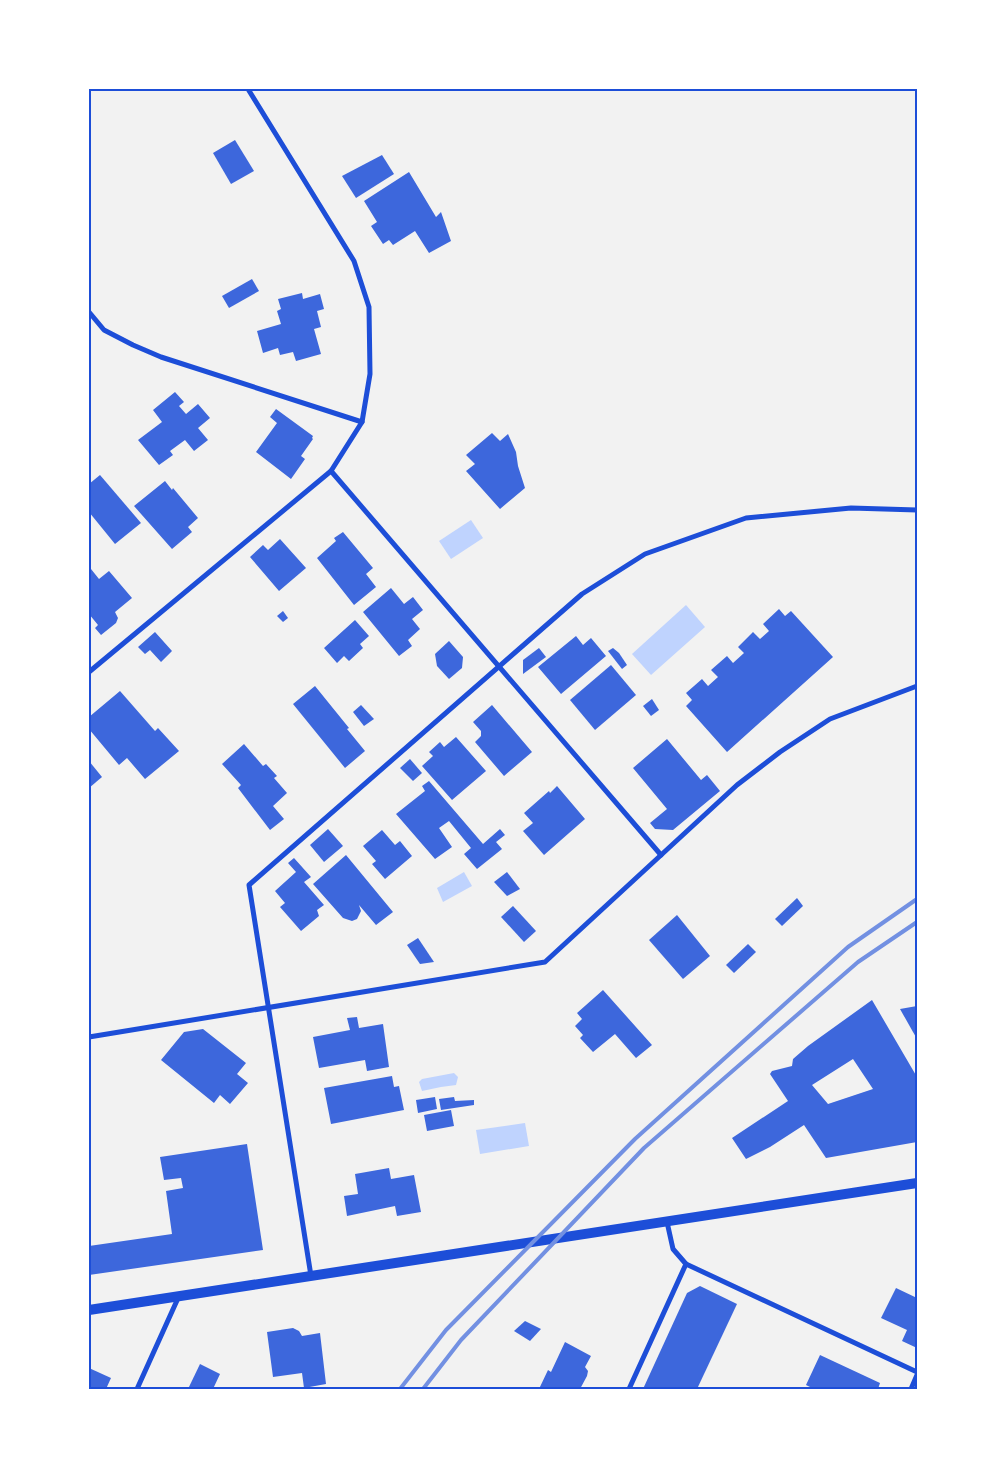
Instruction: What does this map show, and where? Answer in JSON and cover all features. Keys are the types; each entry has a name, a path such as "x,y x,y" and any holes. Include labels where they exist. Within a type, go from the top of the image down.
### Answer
{"main road":[{"path":"89,1310 917,1183"}],"street":[{"path":"89,672 331,471 362,422 370,374 369,307 354,261 248,89"},
{"path":"89,312 104,330 161,357 362,422"},
{"path":"331,471 661,855"},
{"path":"311,1276 249,885 582,594 645,554 746,518 851,508 917,510"},
{"path":"89,1037 545,962 737,785 780,752 830,719 917,686"},
{"path":"666,1221 673,1249 686,1264 917,1374 911,1389"},
{"path":"629,1389 686,1264"},
{"path":"137,1389 179,1296"}],"water":[{"path":"471,520 483,538 451,559 439,541"},
{"path":"686,605 705,627 651,675 632,654"},
{"path":"464,872 472,886 443,902 437,888"},
{"path":"454,1073 458,1077 456,1085 422,1091 419,1082 422,1079"},
{"path":"525,1123 529,1146 480,1154 476,1130"}],"building":[{"path":"235,140 254,171 231,184 213,153"},
{"path":"382,155 394,174 356,198 342,176"},
{"path":"409,172 436,217 441,212 451,241 429,253 415,231 393,245 389,240 383,244 371,226 377,222 364,201"},
{"path":"252,279 259,291 229,308 222,296"},
{"path":"302,293 303,299 320,294 324,309 317,311 321,327 314,329 321,354 296,361 293,352 280,355 278,348 263,353 257,331 281,324 277,311 281,309 278,299"},
{"path":"175,392 184,402 179,406 186,414 198,404 210,418 198,428 208,440 194,451 185,440 170,451 173,455 159,465 138,440 162,422 153,410"},
{"path":"276,409 313,436 313,439 301,456 305,459 291,479 256,452 277,423 270,417"},
{"path":"492,433 500,441 508,434 516,452 525,488 500,509 466,471 475,464 466,455"},
{"path":"100,475 141,523 115,544 89,512 89,484"},
{"path":"165,481 198,518 188,527 192,532 172,549 134,506"},
{"path":"343,532 373,568 366,574 376,587 354,605 317,558 336,541 334,538"},
{"path":"280,539 306,568 279,591 250,557 263,545 268,550"},
{"path":"91,569 99,579 109,571 132,598 115,612 118,618 116,623 101,635 95,628 98,625 89,614 89,570"},
{"path":"391,588 404,604 413,597 423,610 412,619 420,629 408,640 412,646 399,656 363,612"},
{"path":"779,609 785,616 791,611 833,657 727,752 686,706 692,700 686,693 702,679 708,686 718,677 711,670 727,656 733,663 744,653 738,647 753,632 760,639 769,631 763,624"},
{"path":"283,611 288,618 283,622 277,616"},
{"path":"355,620 369,636 360,644 363,648 349,661 344,656 337,663 324,648"},
{"path":"155,632 172,651 161,662 150,650 145,654 138,647"},
{"path":"576,636 583,645 591,638 606,656 561,694 538,667"},
{"path":"449,641 463,657 462,668 449,679 437,666 435,654"},
{"path":"539,648 546,657 523,674 523,660"},
{"path":"613,648 627,665 622,669 608,651"},
{"path":"611,665 636,695 595,730 570,700"},
{"path":"315,686 365,751 345,768 293,704"},
{"path":"120,691 155,731 158,728 179,751 145,779 127,758 119,765 89,729 89,717"},
{"path":"652,699 659,710 651,716 643,706"},
{"path":"361,705 374,719 364,726 353,712"},
{"path":"492,705 532,752 504,776 475,742 481,736 481,731 473,722"},
{"path":"456,737 486,771 452,800 422,766 433,756 429,752 440,742 444,747"},
{"path":"667,739 701,780 707,775 720,791 673,830 655,829 650,823 667,809 633,768"},
{"path":"244,744 263,766 266,764 277,776 274,778 287,793 273,806 284,819 270,830 238,788 241,785 222,764"},
{"path":"410,759 422,773 413,781 400,768"},
{"path":"89,761 102,777 89,788"},
{"path":"429,781 483,844 500,829 505,835 496,842 502,849 477,869 464,854 471,848 449,821 439,828 452,847 435,859 396,814 425,791 422,786"},
{"path":"557,786 585,819 544,855 523,831 533,823 524,813"},
{"path":"328,829 343,846 324,862 310,845"},
{"path":"382,830 395,845 400,841 412,856 385,879 372,864 376,861 363,846"},
{"path":"346,855 393,912 376,925 359,905 361,911 357,919 352,921 343,918 313,884"},
{"path":"294,858 311,877 304,882 324,905 317,910 319,916 301,931 280,907 285,903 275,891 296,872 288,863"},
{"path":"507,872 520,889 507,896 494,882"},
{"path":"797,898 803,906 782,926 775,919"},
{"path":"513,906 536,931 524,942 501,917"},
{"path":"677,915 710,956 683,979 649,940"},
{"path":"418,938 434,962 420,964 407,945"},
{"path":"748,944 756,952 734,973 726,965"},
{"path":"603,990 652,1045 636,1058 615,1034 593,1052 580,1038 583,1035 575,1026 582,1019 577,1013"},
{"path":"872,1000 917,1077 917,1142 826,1158 804,1125 770,1147 746,1159 732,1138 788,1101 770,1074 772,1071 792,1066 793,1059","holes":["853,1059 873,1089 828,1104 812,1085"]},
{"path":"917,1006 917,1039 900,1009"},
{"path":"357,1017 359,1028 383,1024 389,1067 367,1071 365,1060 319,1068 313,1037 350,1030 347,1018"},
{"path":"203,1029 246,1063 237,1074 248,1083 230,1104 220,1095 214,1103 161,1060 184,1032"},
{"path":"392,1076 394,1087 399,1086 404,1110 331,1124 324,1088"},
{"path":"435,1097 437,1109 418,1113 416,1100"},
{"path":"454,1097 455,1101 474,1100 474,1105 441,1110 439,1099"},
{"path":"451,1110 454,1126 427,1131 424,1115"},
{"path":"247,1144 263,1250 89,1275 89,1246 172,1234 166,1191 183,1188 181,1178 164,1180 160,1157"},
{"path":"389,1168 391,1179 414,1175 421,1212 397,1216 395,1206 347,1216 344,1196 358,1194 355,1174"},
{"path":"700,1286 737,1304 697,1389 643,1389 687,1293"},
{"path":"896,1288 917,1298 917,1348 902,1341 907,1330 881,1318"},
{"path":"525,1321 541,1329 530,1341 514,1331"},
{"path":"293,1328 299,1331 302,1336 320,1333 326,1384 304,1388 302,1373 273,1377 267,1332"},
{"path":"565,1342 591,1356 585,1367 588,1371 587,1376 580,1389 539,1389 548,1370 551,1372"},
{"path":"820,1355 880,1383 878,1389 814,1389 806,1385"},
{"path":"200,1364 220,1374 213,1389 188,1389"},
{"path":"89,1368 111,1378 106,1389 89,1389"}],"railway":[{"path":"400,1389 446,1330 635,1139 848,947 917,899"},
{"path":"423,1389 461,1340 644,1148 858,962 917,922"}]}
